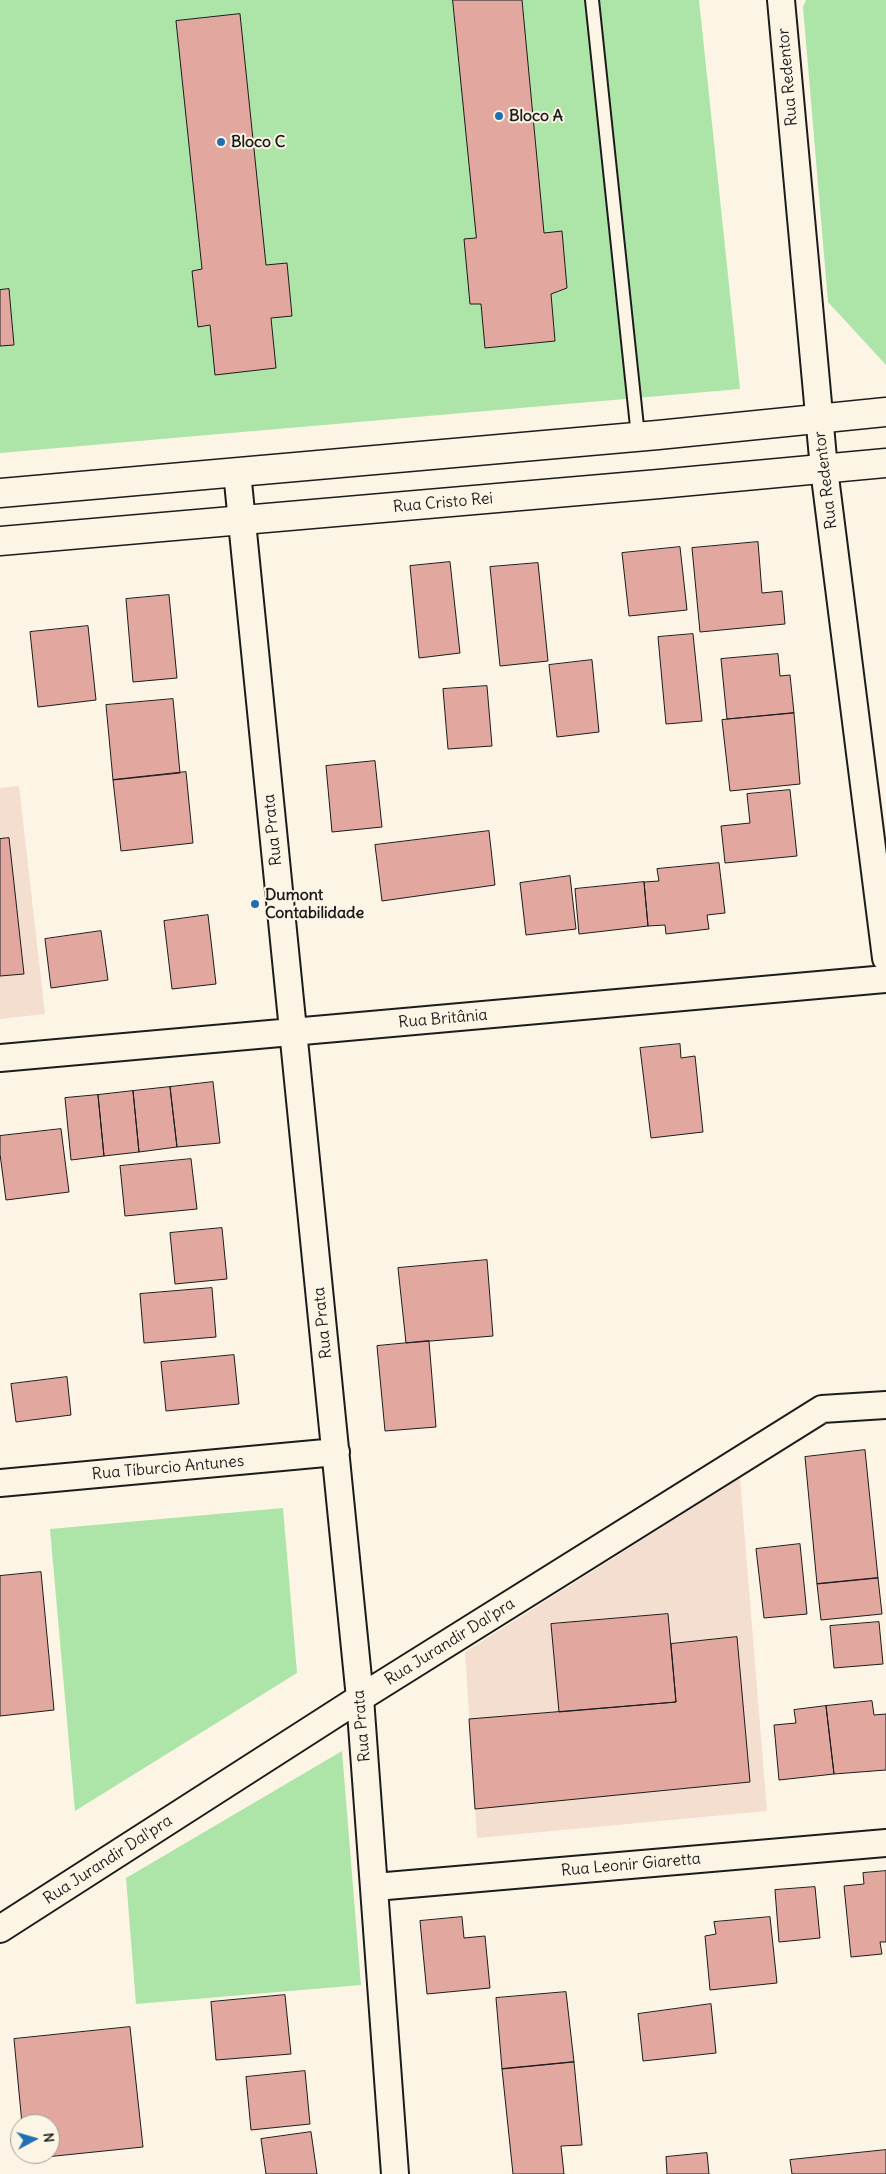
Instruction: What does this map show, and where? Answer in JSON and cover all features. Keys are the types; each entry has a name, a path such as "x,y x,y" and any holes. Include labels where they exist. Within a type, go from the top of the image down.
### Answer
{"street":[{"name":"Rua Redentor","path":"780,0 824,469 886,958"},
{"path":"0,493 886,412"},
{"name":"Rua Cristo Rei","path":"0,541 886,463"},
{"name":"Rua Prata","path":"237,472 360,1698 395,2174"},
{"name":"Rua Britânia","path":"0,1058 886,979"},
{"name":"Rua Jurandir Dal'pra","path":"0,1929 360,1698 822,1409 886,1405"},
{"name":"Rua Tíburcio Antunes","path":"0,1483 336,1452"},
{"name":"Rua Leonir Giaretta","path":"375,1887 886,1843"}],"lane":[{"path":"592,0 638,436"}],"shaded area":[{"path":"19,786 45,1014 0,1019 0,788"},
{"path":"740,1478 767,1811 477,1838 465,1652"}],"green space":[{"path":"0,0 699,0 740,389 0,453"},
{"path":"806,0 886,0 886,365 828,302 803,7"},
{"path":"283,1508 297,1673 75,1811 50,1529"},
{"path":"342,1751 361,1985 136,2004 126,1878"}],"building":[{"name":"Bloco A","path":"453,0 522,0 544,233 562,231 567,288 551,294 555,341 485,348 481,304 470,304 464,239 476,238"},
{"name":"Bloco C","path":"240,14 266,265 287,263 292,316 271,318 276,368 215,375 210,325 198,327 192,271 202,269 176,21"},
{"path":"9,289 14,345 0,346 0,290"},
{"path":"758,542 762,593 782,591 785,624 700,632 692,548"},
{"path":"680,547 687,610 629,616 622,553"},
{"path":"450,562 460,653 419,658 410,566"},
{"path":"538,563 548,661 500,666 490,567"},
{"path":"169,595 177,678 133,682 126,599"},
{"path":"88,626 96,700 38,707 30,632"},
{"path":"693,634 702,721 666,724 658,637"},
{"path":"778,654 780,676 790,675 794,713 727,719 721,659"},
{"path":"592,660 599,732 557,737 549,665"},
{"path":"487,686 492,746 448,749 443,689"},
{"path":"173,699 180,773 113,780 106,705"},
{"path":"794,713 800,784 730,791 722,720"},
{"path":"375,761 382,827 332,832 326,766"},
{"path":"186,772 193,843 121,851 113,780"},
{"path":"790,790 797,856 725,863 721,826 750,823 747,794"},
{"path":"489,831 495,885 382,901 375,845"},
{"path":"9,838 24,974 0,976 0,839"},
{"path":"719,863 725,913 707,915 709,929 666,934 665,925 648,926 644,882 659,881 657,869"},
{"path":"570,876 576,929 526,935 520,883"},
{"path":"644,882 648,926 579,934 575,889"},
{"path":"208,915 216,984 172,989 164,921"},
{"path":"101,931 108,980 51,988 45,939"},
{"path":"680,1044 681,1058 695,1056 703,1132 651,1138 640,1048"},
{"path":"213,1082 220,1143 177,1147 170,1087"},
{"path":"170,1087 177,1147 139,1152 133,1091"},
{"path":"133,1091 139,1152 104,1156 98,1095"},
{"path":"98,1095 104,1156 71,1160 65,1098"},
{"path":"61,1129 69,1192 6,1200 0,1154 0,1136"},
{"path":"191,1159 197,1209 125,1216 120,1166"},
{"path":"222,1228 227,1279 175,1284 170,1233"},
{"path":"487,1260 493,1336 406,1343 398,1268"},
{"path":"212,1288 216,1337 144,1343 140,1294"},
{"path":"429,1341 436,1427 385,1431 377,1346"},
{"path":"234,1355 239,1404 166,1411 161,1362"},
{"path":"67,1377 71,1415 16,1422 11,1384"},
{"path":"865,1450 878,1578 817,1584 805,1457"},
{"path":"800,1544 807,1614 764,1618 756,1549"},
{"path":"41,1572 54,1710 0,1716 0,1576"},
{"path":"878,1578 882,1614 821,1620 817,1584"},
{"path":"668,1614 676,1702 559,1712 551,1624"},
{"path":"879,1622 883,1664 834,1668 830,1626"},
{"path":"737,1637 750,1782 475,1809 469,1719 676,1702 671,1644"},
{"path":"872,1701 874,1715 886,1714 886,1770 834,1774 826,1706"},
{"path":"826,1706 834,1774 779,1780 774,1725 796,1723 794,1710"},
{"path":"886,1871 886,1942 880,1942 882,1954 851,1957 844,1886 864,1884 863,1873"},
{"path":"815,1887 820,1938 779,1942 775,1890"},
{"path":"462,1917 464,1938 485,1936 490,1988 427,1994 420,1921"},
{"path":"770,1917 777,1983 710,1990 705,1936 716,1934 714,1922"},
{"path":"566,1992 574,2062 502,2069 496,1998"},
{"path":"285,1995 291,2054 216,2060 211,2002"},
{"path":"711,2004 716,2053 643,2061 638,2014"},
{"path":"130,2027 143,2147 60,2156 60,2114 21,2114 14,2039"},
{"path":"574,2062 582,2145 561,2146 564,2174 513,2174 502,2069"},
{"path":"305,2071 310,2124 251,2130 246,2077"},
{"path":"311,2132 317,2174 266,2174 261,2139"},
{"path":"886,2150 886,2174 792,2174 790,2160"},
{"path":"707,2153 709,2174 667,2174 666,2157"}],"place":[{"name":"Bloco A","path":"499,116"},
{"name":"Bloco C","path":"221,142"},
{"name":"Dumont Contabilidade","path":"255,904"}]}
